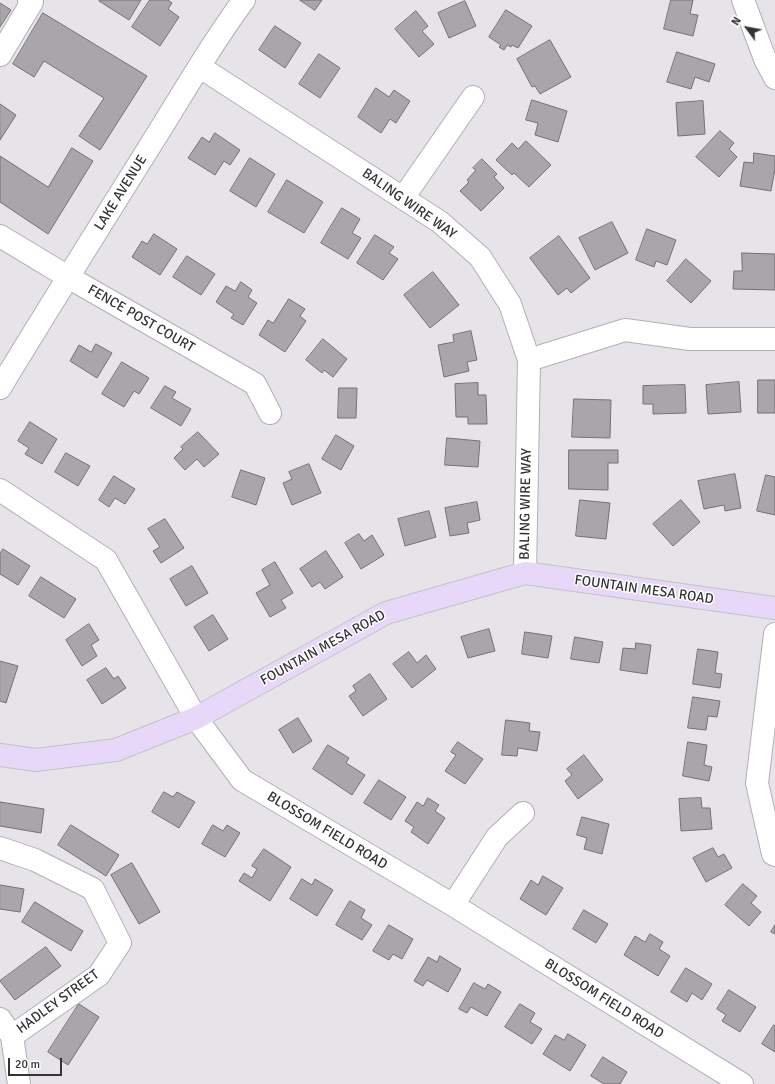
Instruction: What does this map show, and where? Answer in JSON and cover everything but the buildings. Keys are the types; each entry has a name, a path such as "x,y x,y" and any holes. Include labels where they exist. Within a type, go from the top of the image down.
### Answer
{"main road":[{"name":"FOUNTAIN MESA ROAD","path":"0,755 36,760 116,750 196,718 386,613 525,573 775,608"}],"street":[{"name":"LAKE AVENUE","path":"0,388 200,67 221,30 244,0"},
{"path":"743,0 775,78"},
{"path":"0,55 30,1"},
{"name":"BALING WIRE WAY","path":"200,67 440,222 480,257 510,304 529,360 525,573"},
{"path":"403,198 473,97"},
{"name":"FENCE POST COURT","path":"0,236 68,277 255,384 270,413"},
{"path":"529,360 625,330 690,338 775,339"},
{"name":"BLOSSOM FIELD ROAD","path":"0,490 106,560 196,718 242,780 453,905 742,1084"},
{"path":"775,634 757,782 773,854 775,855"},
{"path":"453,905 497,837 523,814"},
{"name":"HADLEY STREET","path":"0,848 35,860 93,889 120,943 99,975 6,1028 19,1084"}]}
